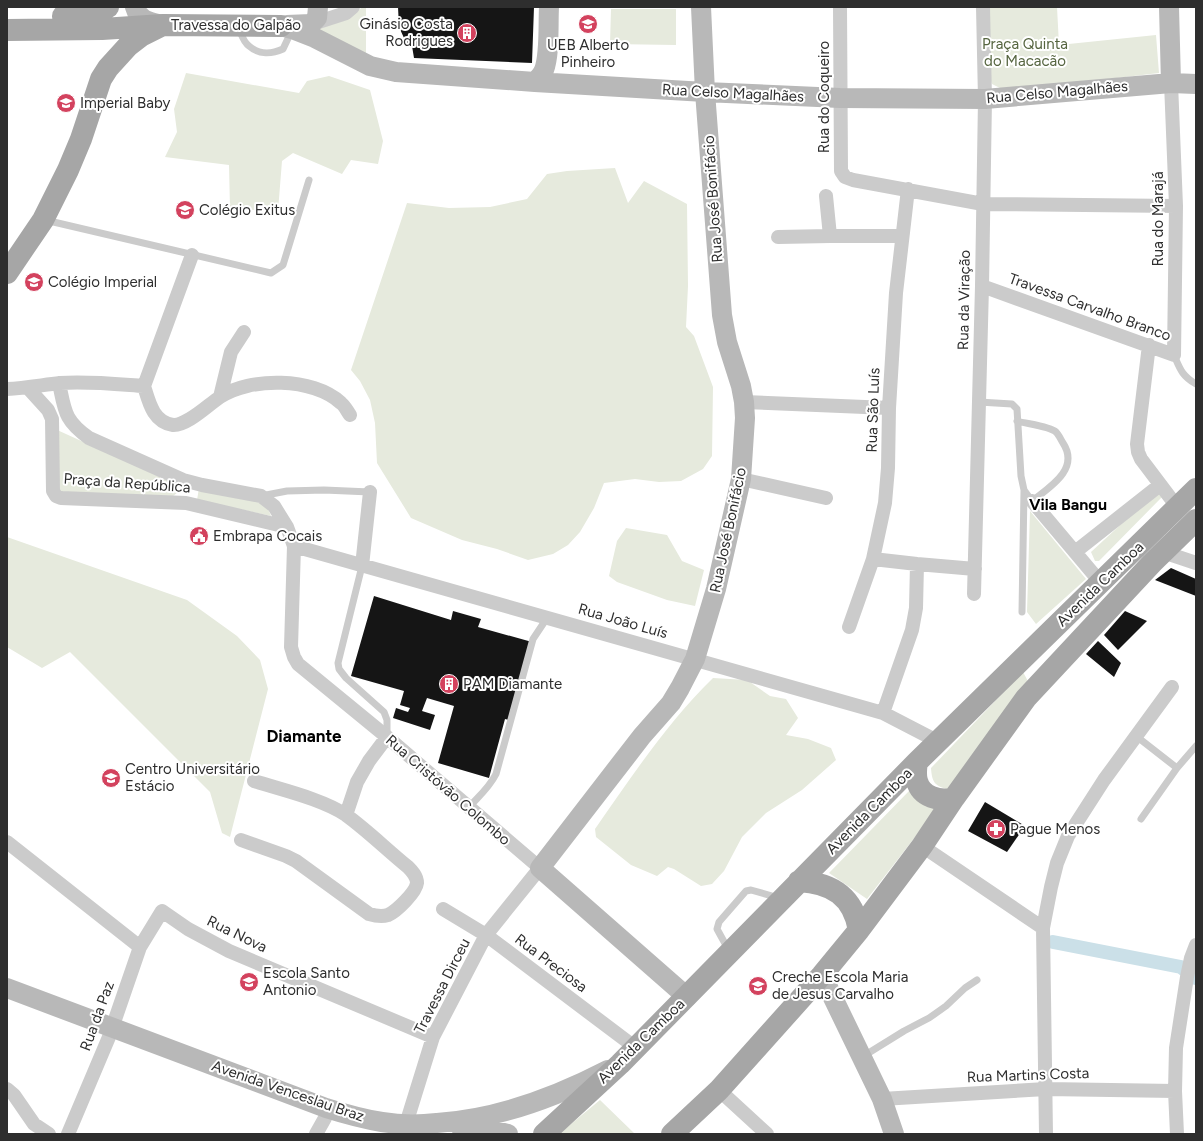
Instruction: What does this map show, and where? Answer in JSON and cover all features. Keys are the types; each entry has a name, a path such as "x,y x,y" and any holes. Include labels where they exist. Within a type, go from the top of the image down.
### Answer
{"main road":[{"path":"7,16 82,16 97,13 108,7"},
{"path":"135,7 142,19 163,25"},
{"path":"294,26 313,23 317,18 318,7"},
{"path":"535,82 544,70 547,60 549,7"},
{"name":"Rua José Bonifácio","path":"540,868 642,736 671,703 680,688 694,659 716,588 742,479 745,418 744,402 741,386 727,342 722,315 705,92 701,7"},
{"path":"1169,7 1171,83"},
{"path":"7,273 43,220 79,146 101,79 108,68 128,46 141,36 163,25"},
{"name":"Travessa do Galpão","path":"7,30 102,29 163,25 294,26"},
{"name":"Rua Celso Magalhães","path":"294,26 364,64 389,71 535,82 840,98 985,99 1171,83 1196,84"},
{"name":"Avenida Camboa","path":"544,1134 620,1064 917,762 1196,490"},
{"name":"Avenida Camboa","path":"672,1134 719,1090 822,975 859,930 922,846 954,798 1026,698 1163,552 1196,520"},
{"path":"917,762 917,782 923,791 937,799 948,800 954,798"},
{"name":"Rua Cristóvão Colombo","path":"540,868 687,997"},
{"path":"799,881 818,883 838,892 847,900 854,911 859,930"},
{"path":"822,975 882,1098 894,1134"},
{"name":"Avenida Venceslau Braz","path":"7,988 111,1032 320,1126 408,1132 480,1130 496,1131 508,1134"},
{"name":"Avenida Venceslau Braz","path":"7,999 111,1032 326,1108 383,1123 408,1132 433,1124 481,1118 524,1106 577,1086 620,1064"}],"street":[{"path":"294,26 346,12 353,7"},
{"name":"Rua do Coqueiro","path":"840,7 841,171 845,177 854,180 908,189"},
{"name":"Rua da Viração","path":"974,594 985,99 983,7"},
{"name":"Rua do Marajá","path":"1171,83 1176,206 1174,355"},
{"path":"908,189 983,204 1176,206"},
{"name":"Rua São Luís","path":"849,627 873,559 885,503 896,293 908,189"},
{"path":"826,196 830,236"},
{"path":"778,237 902,236"},
{"path":"192,255 144,386 154,415 164,422 173,425 180,424 220,397 234,390 246,386 265,383 289,383 310,387 328,393 342,404 350,415"},
{"name":"Travessa Carvalho Branco","path":"982,286 1174,355"},
{"path":"220,397 231,352 244,332"},
{"path":"1149,345 1137,444 1138,452 1146,467 1178,508"},
{"path":"7,389 28,388 59,383 91,382 144,386"},
{"name":"Praça da República","path":"59,383 68,418 77,430 89,438 192,483 261,496"},
{"name":"Praça da República","path":"28,388 48,410 52,419 53,490 56,496 61,498 186,503 287,527"},
{"path":"744,402 890,408"},
{"path":"742,479 826,498"},
{"path":"186,503 192,483"},
{"path":"1075,552 1160,485"},
{"path":"362,566 370,492"},
{"path":"261,496 274,506 287,527 294,546"},
{"path":"1028,496 1101,583"},
{"name":"Rua João Luís","path":"294,546 882,713 939,742"},
{"name":"Rua Cristóvão Colombo","path":"294,546 291,647 298,664 387,737 540,868"},
{"path":"1163,552 1196,563"},
{"path":"873,559 975,569"},
{"path":"882,713 912,630 916,608 917,564"},
{"path":"1046,1134 1043,928 1056,869 1068,836 1104,780 1172,687"},
{"path":"346,815 357,782 369,761 387,737"},
{"path":"241,840 296,861 369,914 378,916 388,915 396,910 414,891 417,883 415,875 408,867 346,815 324,804 254,781"},
{"path":"7,842 140,947"},
{"path":"922,846 1043,928"},
{"name":"Travessa Dirceu","path":"408,1132 433,1037 486,935 540,868"},
{"name":"Rua Preciosa","path":"443,909 486,935 636,1048"},
{"name":"Rua da Paz","path":"68,1134 111,1032 140,947 162,911"},
{"name":"Rua Nova","path":"162,911 188,929 229,951 433,1037"},
{"path":"1177,1134 1175,1091 1176,1048 1190,994 1188,970 1196,945"},
{"path":"7,1089 14,1095 34,1124 49,1134"},
{"name":"Rua Martins Costa","path":"882,1098 1046,1089 1175,1091"},
{"path":"719,1090 767,1134"}],"lane":[{"path":"43,220 270,273 283,265 309,180"},
{"name":"Travessa Carvalho Branco","path":"1174,355 1184,376 1196,384"},
{"path":"979,402 1012,404 1016,409 1021,476 1028,496 1022,612"},
{"path":"1017,422 1046,428 1056,432 1067,449 1068,462 1063,473 1055,483 1028,496"},
{"path":"261,496 287,491 324,490 370,492"},
{"path":"362,566 338,663 339,669 346,678 384,712 387,720 387,737"},
{"path":"469,807 491,784 496,774 533,640 547,618"},
{"path":"1136,736 1177,768"},
{"path":"1141,819 1177,768 1196,746"},
{"path":"730,952 717,929 719,922 746,891 751,890 781,899"},
{"path":"862,1057 904,1031 929,1018 977,980"}],"green space":[{"path":"362,7 366,7 366,55 317,30 357,12"},
{"name":"Praça Quinta do Macacão","path":"990,7 1057,7 1059,45 1156,35 1159,73 1031,88 1000,88 992,84 990,78"},
{"path":"611,9 676,9 676,45 610,44"},
{"path":"186,73 299,93 307,81 329,76 370,90 383,141 378,164 351,160 342,174 293,153 282,161 278,211 230,209 229,165 165,157 177,132 174,109"},
{"path":"615,168 628,203 644,181 687,204 688,286 686,327 694,336 713,387 712,456 703,469 681,481 659,482 635,479 604,483 594,508 580,532 568,545 553,554 528,560 497,549 462,540 411,518 377,463 375,423 370,400 360,381 351,370 407,203 449,208 490,207 527,199 547,174 567,171"},
{"path":"55,429 178,485 177,493 173,496 60,493"},
{"path":"199,488 266,504 271,516 197,500"},
{"path":"1157,491 1163,496 1099,561 1095,561 1091,552"},
{"path":"1030,511 1086,579 1036,624 1027,612"},
{"path":"626,528 667,535 682,561 704,570 695,606 667,600 617,582 609,576 617,541"},
{"path":"7,537 187,600 237,636 260,660 268,689 230,837 222,833 210,792 70,652 42,668 7,647"},
{"path":"1023,672 1030,685 950,790 935,783 932,777 931,768"},
{"path":"713,678 747,680 770,696 786,699 798,718 786,735 808,739 831,748 836,760 802,790 766,813 742,837 724,871 712,884 701,886 674,869 668,867 657,876 631,865 596,837 595,829 636,770 665,732 696,695"},
{"path":"909,791 936,810 867,899 829,873"},
{"path":"600,1100 635,1134 559,1134"}],"building":[{"name":"Ginásio Costa Rodrigues","path":"398,7 534,7 532,63 414,58 412,46 408,44 399,27"},
{"path":"1171,568 1196,579 1196,596 1155,580"},
{"name":"PAM Diamante","path":"374,596 451,620 453,611 481,619 478,627 532,642 509,720 505,719 489,778 438,763 454,706 427,698 422,711 435,715 430,730 393,718 396,708 408,712 410,708 400,705 404,691 351,676"},
{"path":"1125,611 1147,621 1118,650 1104,635"},
{"path":"1098,641 1121,663 1114,677 1086,654"},
{"name":"Pague Menos","path":"985,802 1025,826 1007,852 968,831"}],"waterway":[{"path":"1053,942 1181,967 1196,978"}],"place":[{"name":"UEB Alberto Pinheiro","path":"588,24"},
{"name":"Ginásio Costa Rodrigues","path":"467,33"},
{"name":"Imperial Baby","path":"66,103"},
{"name":"Colégio Exitus","path":"185,210"},
{"name":"Colégio Imperial","path":"34,282"},
{"name":"Embrapa Cocais","path":"199,536"},
{"name":"PAM Diamante","path":"449,684"},
{"name":"Centro Universitário Estácio","path":"111,778"},
{"name":"Pague Menos","path":"996,829"},
{"name":"Escola Santo Antonio","path":"249,982"},
{"name":"Creche Escola Maria de Jesus Carvalho","path":"758,986"}],"district":[{"name":"Vila Bangu","path":"1068,504"},
{"name":"Diamante","path":"304,736"}]}
